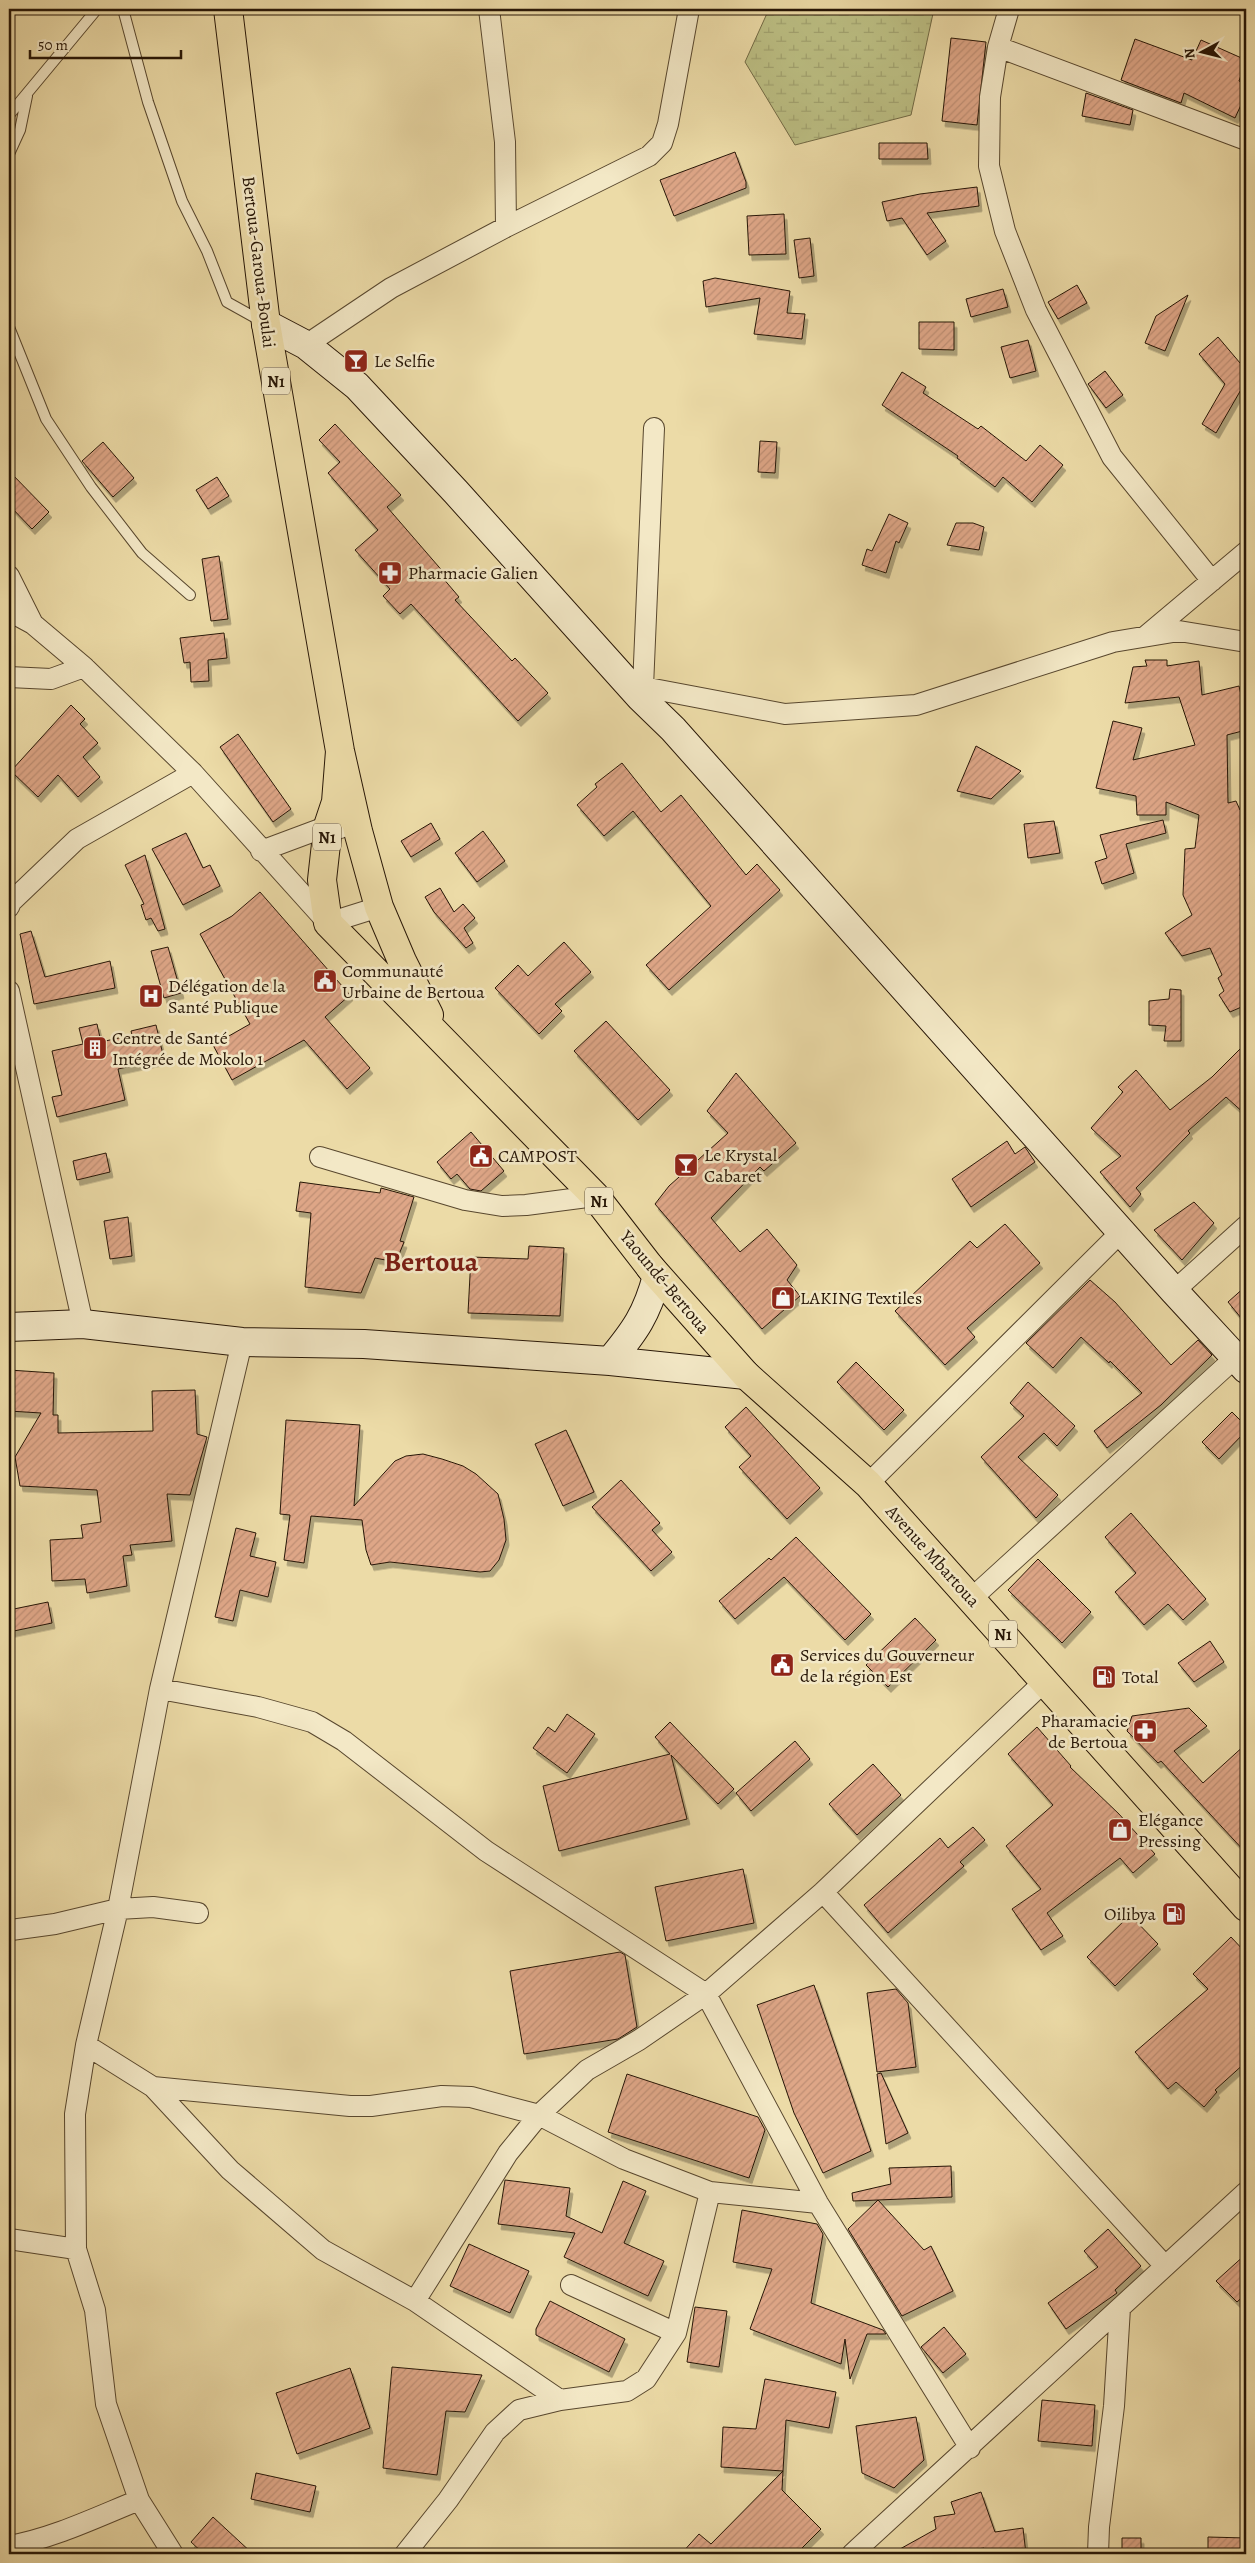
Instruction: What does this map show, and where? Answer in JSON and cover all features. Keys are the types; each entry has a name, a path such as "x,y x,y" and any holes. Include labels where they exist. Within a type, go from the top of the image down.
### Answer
{"highway":[{"name":"Bertoua-Garoua-Boulai","path":"228,9 266,324 340,751 358,831 379,907"},
{"name":"Bertoua-Garoua-Boulai","path":"328,923 322,880 328,826 336,802 340,751"},
{"name":"Yaoundé-Bertoua","path":"379,907 402,961 440,1037"},
{"name":"Yaoundé-Bertoua","path":"328,923 595,1196 650,1267 746,1375"},
{"name":"Avenue Mbartoua","path":"746,1375 868,1484 1246,1907"}],"street":[{"path":"489,9 505,142 506,227"},
{"path":"306,345 392,288 506,227 649,156 662,143 668,124 689,9"},
{"path":"1009,9 998,47 990,97 989,166 1005,231 1036,310 1112,457 1212,581"},
{"path":"998,47 1246,140"},
{"path":"266,324 306,345 357,386 642,692 1121,1232 1241,1363 971,1599"},
{"path":"642,692 654,428"},
{"path":"1146,636 1246,552"},
{"path":"9,576 33,624"},
{"path":"9,610 33,624 84,667 193,773 261,851 303,893 328,923 379,907"},
{"path":"642,692 785,714 916,705 1112,642 1179,631 1246,642"},
{"path":"9,677 52,679 84,667"},
{"path":"9,907 11,902 78,839 193,773"},
{"path":"261,851 328,826 358,831"},
{"path":"9,991 83,1324"},
{"path":"320,1157 465,1200 502,1206 526,1205 595,1196"},
{"path":"1174,1291 1246,1226"},
{"path":"868,1484 1121,1232"},
{"path":"610,1361 636,1329 650,1303 657,1276 650,1267"},
{"path":"9,1327 83,1324 242,1342 364,1344 610,1361 746,1375"},
{"path":"172,2554 139,2500 106,2404 95,2310 76,2249 75,2114 86,2045 118,1908 160,1689 242,1342"},
{"path":"415,2300 508,2153 539,2115 587,2070 639,2040 706,1994 823,1892 1045,1681"},
{"path":"160,1689 258,1707 312,1722 344,1741 486,1850 706,1994 818,2203 970,2448"},
{"path":"823,1892 1165,2266"},
{"path":"11,1930 55,1924 118,1908 153,1907 198,1913"},
{"path":"86,2045 153,2087 230,2170 323,2250 415,2300 560,2400"},
{"path":"153,2087 350,2106 370,2106 442,2096 471,2097 539,2115 624,2159 710,2192 818,2203"},
{"path":"405,2554 448,2500 495,2432 519,2410 560,2400 627,2391 646,2379 662,2358 676,2333 710,2192"},
{"path":"852,2554 970,2448 1246,2192"},
{"path":"9,2239 76,2249"},
{"path":"571,2285 676,2333"},
{"path":"1098,2554 1099,2527 1114,2406 1120,2308"},
{"path":"9,2546 75,2527 139,2500"}],"lane":[{"path":"9,115 97,9"},
{"path":"123,9 148,102 182,200 207,251 227,302 266,324"},
{"path":"9,154 20,130 27,95"},
{"path":"9,327 46,418 91,487 142,553 190,595"}],"green space":[{"path":"769,9 934,9 911,115 795,145 745,62"}],"building":[{"path":"951,38 986,42 977,125 942,121"},
{"path":"1135,39 1192,60 1201,40 1246,60 1239,81 1246,84 1246,94 1235,118 1184,93 1181,103 1121,80"},
{"path":"1086,93 1133,110 1130,125 1082,116"},
{"path":"879,143 927,143 928,159 879,159"},
{"path":"735,152 746,182 746,188 674,216 660,180"},
{"path":"977,187 979,206 927,213 946,241 927,255 902,218 887,221 882,202 920,194"},
{"path":"784,214 786,254 749,255 747,216"},
{"path":"810,238 814,276 799,278 794,240"},
{"path":"715,278 790,291 787,313 805,314 802,339 754,334 760,298 706,307 703,281"},
{"path":"1077,285 1087,303 1058,319 1048,302"},
{"path":"1003,289 1008,307 971,317 966,299"},
{"path":"1188,295 1165,351 1145,343 1156,316"},
{"path":"919,322 954,322 954,350 919,349"},
{"path":"1218,337 1246,370 1246,381 1216,433 1202,424 1225,384 1199,354"},
{"path":"1028,340 1036,371 1010,378 1001,347"},
{"path":"1105,371 1123,395 1106,408 1088,384"},
{"path":"902,372 926,387 923,393 978,429 981,426 1026,461 1040,445 1063,465 1032,502 1003,477 995,487 957,458 958,456 882,405"},
{"path":"335,424 401,495 387,507 445,574 442,577 459,597 455,600 512,661 515,658 548,693 518,721 411,604 400,614 383,596 390,589 355,550 378,530 328,473 340,462 319,440"},
{"path":"760,441 777,442 775,473 758,472"},
{"path":"103,442 134,478 113,497 82,461"},
{"path":"9,471 49,512 32,529 9,505"},
{"path":"217,477 229,496 208,509 196,490"},
{"path":"889,514 908,523 899,543 896,541 886,573 862,565 867,549 872,551"},
{"path":"956,523 973,523 984,527 979,550 947,545"},
{"path":"219,556 228,619 211,621 202,559"},
{"path":"224,633 227,658 208,660 209,681 191,682 190,662 184,663 180,638"},
{"path":"1145,660 1167,660 1167,666 1199,661 1202,695 1239,686 1246,717 1246,730 1227,735 1228,803 1236,801 1240,810 1246,806 1246,837 1240,876 1246,875 1246,1005 1230,1012 1219,995 1224,991 1218,978 1222,975 1210,948 1182,956 1165,933 1192,915 1183,895 1185,849 1195,848 1199,815 1166,802 1166,815 1137,815 1136,796 1096,788 1113,721 1142,728 1133,760 1195,745 1179,697 1125,703 1133,667 1147,666"},
{"path":"71,705 85,719 80,724 98,743 83,757 100,777 78,797 58,775 38,797 11,771"},
{"path":"238,734 291,809 273,822 220,747"},
{"path":"976,746 1021,771 991,799 957,791"},
{"path":"622,763 661,812 681,795 746,875 757,864 780,890 669,990 646,965 711,906 633,811 604,836 577,805 597,787 595,784"},
{"path":"1163,820 1166,833 1126,844 1134,873 1102,884 1095,862 1107,858 1100,835"},
{"path":"1054,821 1060,853 1028,858 1024,824"},
{"path":"431,823 440,839 411,857 401,841"},
{"path":"483,831 505,861 477,882 455,853"},
{"path":"186,833 203,868 210,865 220,886 183,905 152,849"},
{"path":"145,855 165,929 158,931 151,918 146,920 141,905 144,904 125,865"},
{"path":"440,888 454,912 463,904 475,918 464,928 473,943 466,948 434,912 425,897"},
{"path":"260,892 350,995 325,1017 370,1068 347,1089 304,1040 232,1080 213,1045 250,1024 200,934 232,916"},
{"path":"31,931 45,977 110,961 115,988 34,1004 20,934"},
{"path":"564,942 591,972 555,1004 562,1011 539,1034 495,988 518,965 528,976"},
{"path":"168,947 181,993 164,998 151,951"},
{"path":"1170,989 1181,990 1181,1041 1164,1041 1166,1026 1149,1025 1149,1001 1169,999"},
{"path":"606,1021 670,1090 638,1120 574,1051"},
{"path":"97,1024 101,1042 132,1035 131,1031 156,1025 164,1059 118,1069 125,1100 57,1117 52,1097 62,1095 52,1051 83,1044 79,1028"},
{"path":"1246,1043 1246,1115 1226,1097 1188,1131 1190,1133 1136,1188 1141,1194 1130,1207 1100,1172 1121,1156 1091,1128 1123,1092 1118,1087 1136,1070 1170,1110 1212,1077"},
{"path":"736,1073 796,1143 764,1171 760,1167 711,1218 740,1252 767,1229 797,1265 787,1280 800,1296 762,1329 655,1204 669,1186 728,1133 707,1111"},
{"path":"471,1132 504,1171 481,1191 470,1189 457,1174 451,1179 437,1162"},
{"path":"1007,1141 1015,1154 1025,1147 1035,1162 971,1207 952,1179"},
{"path":"106,1153 110,1172 77,1180 73,1161"},
{"path":"300,1182 380,1193 381,1188 414,1197 400,1241 404,1242 396,1262 375,1258 361,1293 305,1287 311,1213 296,1211"},
{"path":"1194,1202 1214,1223 1182,1260 1154,1230"},
{"path":"128,1217 132,1256 110,1259 104,1221"},
{"path":"1005,1224 1040,1263 967,1328 975,1337 945,1365 895,1311 970,1241 977,1248"},
{"path":"529,1246 564,1248 560,1316 468,1313 471,1257 528,1259"},
{"path":"1090,1280 1115,1302 1171,1365 1198,1340 1212,1355 1161,1405 1107,1448 1094,1431 1142,1393 1110,1361 1109,1363 1081,1337 1053,1368 1026,1343"},
{"path":"1246,1286 1246,1324 1228,1302"},
{"path":"856,1362 904,1410 884,1430 837,1382"},
{"path":"9,1370 54,1373 53,1415 58,1415 58,1433 153,1431 152,1391 195,1390 197,1434 207,1437 190,1495 167,1494 172,1541 130,1545 132,1555 123,1556 127,1586 87,1593 85,1579 52,1581 50,1540 83,1538 81,1525 101,1522 97,1490 20,1486 15,1457 41,1413 9,1411"},
{"path":"1028,1382 1075,1426 1057,1446 1044,1433 1018,1457 1058,1495 1036,1518 981,1457 1024,1416 1010,1403"},
{"path":"746,1407 820,1488 787,1519 739,1467 751,1456 725,1427"},
{"path":"1232,1412 1246,1426 1246,1431 1219,1459 1202,1442"},
{"path":"286,1420 360,1425 354,1506 395,1461 406,1456 423,1454 463,1466 476,1474 498,1494 504,1519 506,1540 499,1560 490,1571 480,1572 390,1562 371,1565 366,1550 362,1520 311,1516 304,1563 284,1560 290,1515 280,1514"},
{"path":"566,1430 594,1492 563,1506 535,1444"},
{"path":"621,1480 660,1523 652,1530 672,1552 651,1571 592,1507"},
{"path":"1131,1513 1206,1599 1183,1620 1168,1604 1144,1625 1115,1592 1136,1573 1105,1537"},
{"path":"236,1528 256,1533 250,1556 276,1562 268,1597 240,1590 233,1621 215,1617"},
{"path":"796,1537 871,1614 845,1640 784,1577 735,1619 719,1601 769,1558 771,1560"},
{"path":"1038,1559 1091,1612 1062,1643 1008,1590"},
{"path":"48,1602 52,1623 9,1632 9,1610"},
{"path":"915,1618 936,1640 888,1687 866,1665"},
{"path":"1210,1641 1224,1662 1194,1682 1178,1663"},
{"path":"1189,1708 1207,1726 1174,1751 1203,1783 1246,1744 1246,1853 1161,1761 1158,1763 1127,1731 1132,1716"},
{"path":"567,1714 595,1734 567,1773 533,1748 548,1727 555,1732"},
{"path":"670,1722 734,1789 718,1804 671,1755 687,1819 559,1851 543,1786 670,1754 655,1737"},
{"path":"1037,1727 1070,1767 1119,1814 1155,1854 1133,1873 1120,1858 1047,1913 1063,1936 1041,1950 1012,1909 1041,1889 1006,1846 1053,1805 1008,1754"},
{"path":"795,1741 810,1759 751,1811 736,1793"},
{"path":"873,1764 901,1795 857,1835 829,1804"},
{"path":"973,1827 985,1840 960,1862 964,1866 888,1933 864,1905 940,1838 948,1848"},
{"path":"743,1869 754,1923 666,1941 655,1887"},
{"path":"1130,1915 1158,1944 1115,1986 1087,1957"},
{"path":"1231,1937 1246,1953 1246,2062 1215,2090 1217,2092 1204,2107 1176,2082 1168,2089 1135,2052 1208,1989 1193,1974"},
{"path":"620,1952 625,1955 637,2027 618,2039 524,2054 510,1971"},
{"path":"814,1985 871,2151 823,2173 794,2113 757,2005"},
{"path":"896,1989 908,2003 916,2067 877,2072 867,1993"},
{"path":"881,2073 908,2133 886,2144 877,2074"},
{"path":"627,2074 758,2117 765,2130 749,2178 608,2132"},
{"path":"951,2166 952,2197 853,2201 852,2193 891,2184 889,2168"},
{"path":"505,2180 570,2188 566,2216 602,2233 623,2181 646,2191 624,2243 664,2261 648,2296 564,2257 575,2233 498,2224"},
{"path":"878,2200 924,2250 931,2246 953,2291 902,2316 848,2229"},
{"path":"742,2210 817,2224 823,2234 811,2303 883,2330 886,2334 867,2334 850,2379 845,2339 841,2364 750,2329 772,2269 733,2262"},
{"path":"1108,2229 1141,2266 1115,2290 1117,2293 1066,2329 1048,2303 1098,2267 1084,2251"},
{"path":"469,2244 529,2271 510,2313 450,2286"},
{"path":"1246,2254 1246,2294 1237,2302 1216,2281"},
{"path":"550,2301 625,2339 609,2372 536,2335 536,2329"},
{"path":"695,2307 727,2311 719,2367 687,2362"},
{"path":"944,2327 966,2354 943,2373 921,2347"},
{"path":"392,2367 482,2375 465,2412 446,2411 437,2475 383,2468"},
{"path":"350,2368 370,2428 297,2454 276,2393"},
{"path":"765,2379 836,2392 829,2428 786,2420 783,2471 721,2467 723,2427 756,2429"},
{"path":"1042,2400 1095,2405 1092,2446 1038,2441"},
{"path":"916,2417 924,2460 894,2488 862,2473 856,2426"},
{"path":"783,2471 782,2490 821,2529 796,2554 681,2554 699,2534 711,2544"},
{"path":"256,2473 316,2486 310,2512 251,2499"},
{"path":"981,2492 995,2532 1023,2528 1026,2554 985,2554 984,2548 941,2554 891,2554 936,2529 934,2517 955,2514 951,2502"},
{"path":"213,2517 253,2554 204,2554 191,2542"},
{"path":"1208,2537 1246,2538 1246,2554 1208,2554"},
{"path":"1122,2538 1141,2538 1141,2554 1122,2554"}],"place":[{"name":"Le Selfie","path":"356,361"},
{"name":"Pharmacie Galien","path":"390,573"},
{"name":"Communauté Urbaine de Bertoua","path":"325,981"},
{"name":"Délégation de la Santé Publique","path":"151,996"},
{"name":"Centre de Santé Intégrée de Mokolo 1","path":"95,1048"},
{"name":"CAMPOST","path":"481,1156"},
{"name":"Le Krystal Cabaret","path":"686,1165"},
{"name":"LAKING Textiles","path":"783,1298"},
{"name":"Services du Gouverneur de la région Est","path":"782,1665"},
{"name":"Total","path":"1104,1677"},
{"name":"Pharamacie de Bertoua","path":"1145,1731"},
{"name":"Elégance Pressing","path":"1120,1830"},
{"name":"Oilibya","path":"1174,1914"}],"district":[{"name":"Bertoua","path":"431,1261"}]}
